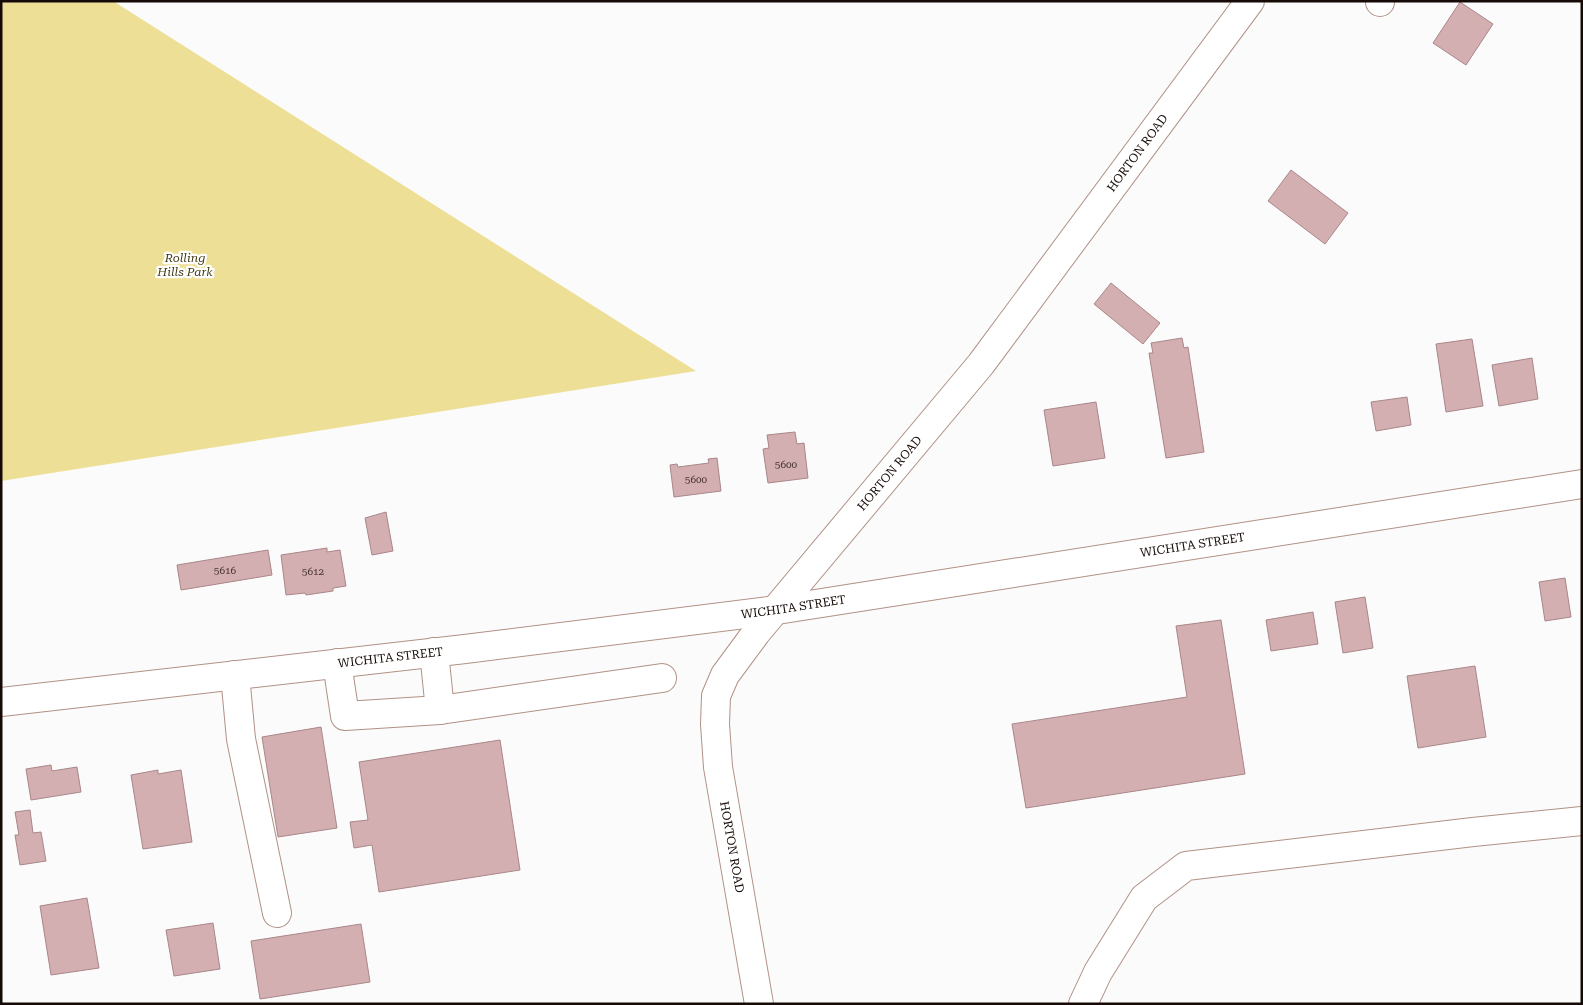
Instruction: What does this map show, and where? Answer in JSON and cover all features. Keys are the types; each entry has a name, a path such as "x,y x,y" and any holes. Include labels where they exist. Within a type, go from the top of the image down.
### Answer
{"main road":[{"name":"HORTON ROAD","path":"759,1004 718,767 714,724 716,696 725,675 756,633 981,364 1250,1"},
{"name":"WICHITA STREET","path":"1,702 777,610 1582,484"},
{"path":"434,652 440,710"},
{"path":"337,663 345,716 440,710 662,678"},
{"path":"234,675 241,739 278,913"},
{"path":"1083,1004 1098,972 1144,898 1186,866 1582,821"}],"green space":[{"name":"Rolling Hills Park","path":"1,1 113,1 696,371 1,481"}],"building":[{"path":"1460,2 1493,24 1466,65 1433,43"},
{"path":"1291,170 1348,213 1325,244 1268,201"},
{"path":"1111,283 1160,323 1143,344 1094,304"},
{"path":"1182,338 1184,348 1188,347 1204,452 1166,458 1149,353 1153,353 1151,343"},
{"path":"1472,339 1483,406 1446,412 1436,344"},
{"path":"1532,358 1538,399 1499,406 1492,365"},
{"path":"1407,397 1411,425 1376,431 1371,402"},
{"path":"1096,402 1105,458 1053,466 1044,410"},
{"path":"795,432 797,444 804,443 808,478 768,483 763,449 769,448 767,435"},
{"path":"717,458 721,491 674,497 670,465 677,464 678,467 709,463 708,459"},
{"path":"386,512 393,551 372,555 365,518"},
{"path":"327,548 327,552 340,550 346,586 333,588 333,591 306,595 305,593 286,595 281,555"},
{"path":"268,550 272,575 181,590 177,565"},
{"path":"1565,578 1571,617 1545,621 1539,582"},
{"path":"1365,597 1373,648 1343,653 1335,602"},
{"path":"1313,612 1318,644 1271,651 1266,620"},
{"path":"1221,620 1245,774 1026,808 1012,724 1187,697 1176,626"},
{"path":"1475,666 1486,737 1418,748 1407,676"},
{"path":"321,727 337,828 278,837 262,737"},
{"path":"500,740 520,870 379,892 372,845 354,848 350,822 368,820 359,762"},
{"path":"51,765 52,771 77,767 81,792 31,800 26,769"},
{"path":"158,770 158,774 181,770 192,842 143,849 131,775"},
{"path":"30,810 33,833 41,832 46,861 20,865 15,835 19,835 15,812"},
{"path":"87,898 99,968 51,975 40,906"},
{"path":"213,923 220,969 174,976 166,930"},
{"path":"361,924 370,982 260,999 251,941"}]}
